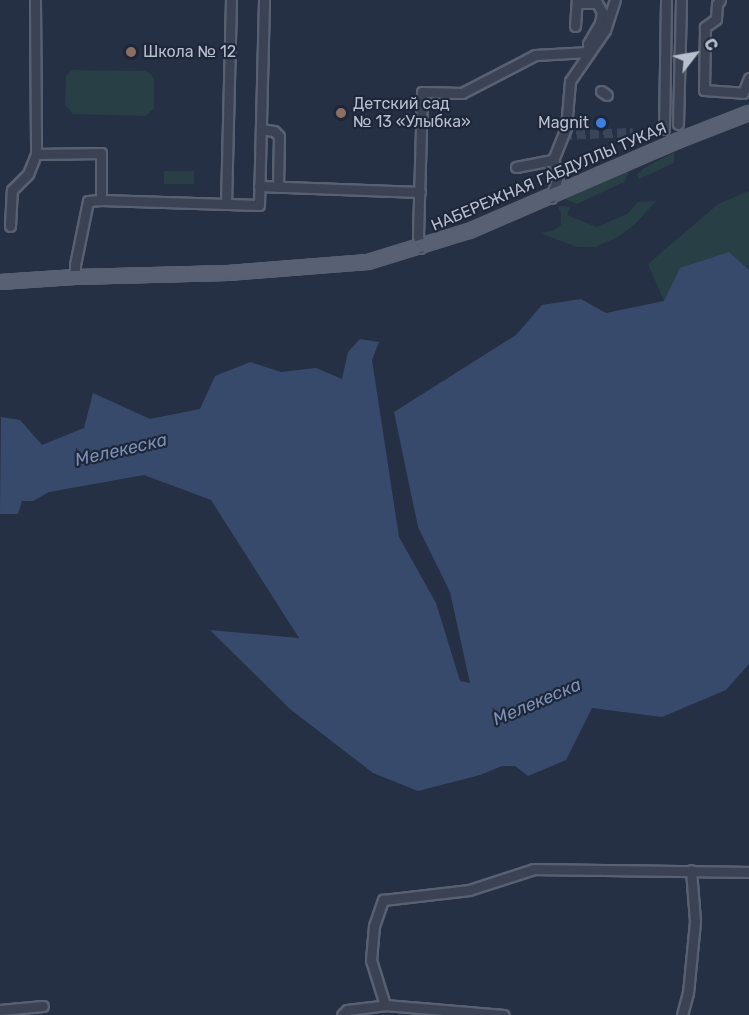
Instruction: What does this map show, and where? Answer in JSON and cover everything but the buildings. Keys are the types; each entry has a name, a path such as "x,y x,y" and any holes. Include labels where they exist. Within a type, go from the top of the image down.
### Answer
{"main road":[{"name":"НАБЕРЕЖНАЯ ГАБДУЛЛЫ ТУКАЯ","path":"0,282 288,269 368,262 420,248 552,198 677,141 749,113"}],"street":[{"path":"10,226 12,190 28,174 36,154 35,0"},
{"path":"226,204 231,0"},
{"path":"75,277 75,265 88,201 259,205 264,0"},
{"path":"552,198 558,176 553,160 566,128 570,81 605,30 615,0"},
{"path":"664,129 666,0"},
{"path":"678,124 681,0"},
{"path":"720,0 717,4 716,19 705,27 704,90 743,93 749,78"},
{"path":"575,26 577,1 597,3 602,12 600,23 588,44 589,52"},
{"path":"420,248 422,92 462,93 535,55 589,52"},
{"path":"261,129 274,130 279,136 278,187"},
{"path":"36,154 101,153 101,200"},
{"path":"516,167 553,160"},
{"path":"260,186 420,192"},
{"path":"386,1005 371,960 374,926 383,900 469,890 534,869 749,872"},
{"path":"682,1015 688,993 695,921 692,870"},
{"path":"342,1015 347,1010 386,1005 504,1015"},
{"path":"0,1010 43,1006"}],"green space":[{"path":"72,70 145,71 154,79 154,108 146,116 73,114 65,105 66,76"},
{"path":"674,152 674,163 639,179 637,175 644,168"},
{"path":"630,169 624,182 577,204 564,199"},
{"path":"164,171 194,171 194,184 164,184"},
{"path":"749,191 749,270 729,252 664,301 648,264 718,204"},
{"path":"656,201 635,224 618,237 596,247 577,247 540,233 552,231 561,225 558,206 570,207 567,215 597,227 627,214 638,202"}],"water":[{"name":"Мелекеска","path":"729,252 749,270 749,664 726,690 662,717 592,708 566,760 528,776 515,766 502,766 480,775 418,791 373,773 290,709 210,630 299,638 211,500 144,475 49,492 33,501 22,501 18,514 0,514 1,417 20,420 42,445 84,428 93,393 150,419 200,409 215,376 250,362 281,372 316,368 342,379 348,352 360,339 379,342 372,360 399,537 436,603 460,681 470,683 450,592 418,527 394,412 516,335 542,305 581,299 606,313 664,301 680,268"}],"tunnel":[{"path":"563,135 633,132"}],"place":[{"name":"Школа № 12","path":"131,52"},
{"name":"Детский сад № 13 «Улыбка»","path":"341,113"},
{"name":"Magnit","path":"601,123"}]}
